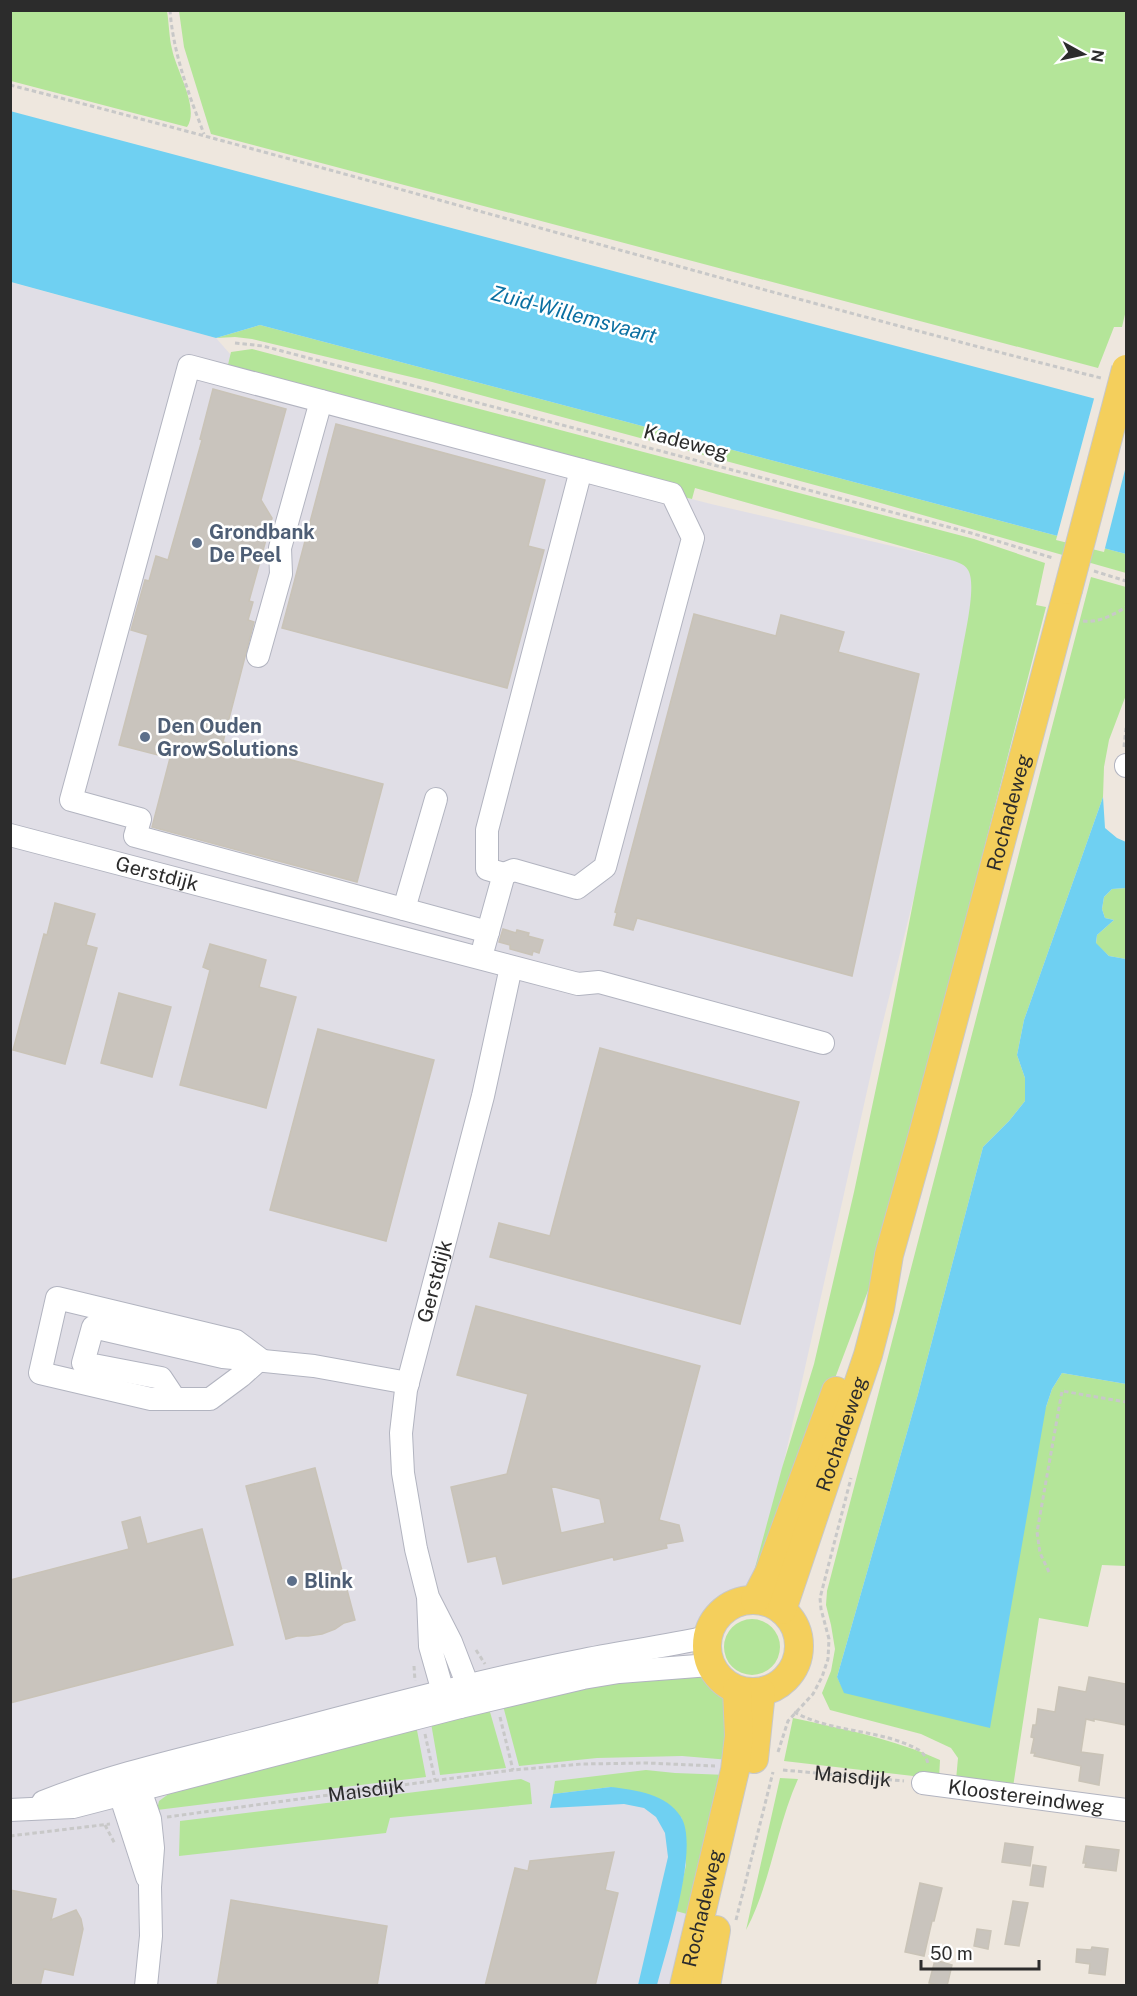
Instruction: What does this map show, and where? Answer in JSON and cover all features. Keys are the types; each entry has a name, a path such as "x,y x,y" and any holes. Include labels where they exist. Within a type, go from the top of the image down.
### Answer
{"main road":[{"name":"Rochadeweg","path":"782,1610 868,1355 880,1309 889,1255 1068,590 1116,374"},
{"name":"Rochadeweg","path":"755,1600 769,1573 866,1306 889,1255"},
{"path":"767,1768 770,1714 775,1706 801,1682 809,1668 811,1658 811,1637 801,1608 801,1598 818,1508"},
{"path":"755,1600 770,1603 782,1610 797,1632 799,1641 798,1657 785,1680 778,1686 749,1691 726,1684 710,1665 706,1652 707,1637 713,1622 724,1610 737,1603 755,1600"},
{"name":"Rochadeweg","path":"706,1986 723,1895 767,1768 749,1691"},
{"name":"Rochadeweg","path":"684,1986 735,1770 739,1736 749,1691"}],"street":[{"path":"488,932 135,836 140,819 71,800 189,366 672,494 693,538 605,867 577,888 513,870 504,874 487,869 487,830 581,470"},
{"path":"258,656 281,574 280,548 321,401"},
{"path":"404,909 436,799"},
{"name":"Gerstdijk","path":"10,835 481,958 581,987 599,982 823,1043"},
{"path":"481,958 504,874"},
{"name":"Gerstdijk","path":"457,1695 451,1642 428,1597 416,1548 403,1473 400,1433 408,1383 483,1096 512,967"},
{"path":"57,1298 236,1341 260,1359 242,1376 210,1399 152,1400 40,1373 57,1298"},
{"path":"174,1400 161,1378 83,1364 93,1327 223,1357 314,1366 408,1383"},
{"path":"18,1809 69,1792 128,1786 580,1660 707,1637"},
{"path":"457,1695 619,1672 710,1665"},
{"name":"Kloostereindweg","path":"923,1783 1126,1810"},
{"path":"128,1786 139,1820 150,1887 151,1936 146,1986"}],"path":[{"path":"170,10 171,25 187,90 204,134"},
{"path":"10,85 204,134 555,232 1116,374"},
{"name":"Kadeweg","path":"236,343 263,346 926,521 1060,561"},
{"path":"1093,571 1126,581"},
{"path":"1075,620 1090,622 1113,615 1126,607"},
{"path":"1049,1572 1040,1553 1037,1532 1062,1391 1126,1402"},
{"name":"Rochadeweg","path":"735,1924 767,1768 788,1720 795,1712 812,1720 899,1742 920,1750 927,1759 928,1768 923,1783"},
{"name":"Maisdijk","path":"10,1836 513,1770 582,1764 648,1763 722,1766"},
{"name":"Maisdijk","path":"783,1770 923,1783"}],"shaded area":[{"path":"10,282 216,338 260,388 711,504 995,570 878,1042 759,1573 686,1640 727,1766 675,1985 11,1985"}],"green space":[{"path":"10,11 167,11 174,58 191,110 187,127 11,81"},
{"path":"179,11 1126,11 1126,310 1122,327 1114,327 1098,368 211,134 184,47"},
{"path":"260,325 1126,554 1126,573 863,498 432,382 252,339 216,338"},
{"path":"252,349 974,539 1045,563 1036,605 1046,607 877,1267 758,1582 749,1590 782,1468 814,1364 854,1192 887,1036 970,610 971,586 968,570 953,561 695,488 692,499 223,386 231,352"},
{"path":"1091,577 1126,587 1126,695 1109,740 1104,767 1103,797 1024,1020 1017,1055 1025,1078 1025,1101 983,1147 918,1394 837,1677 845,1693 1046,1407 1052,1389 1062,1373 1126,1384 1126,1566 1102,1565 1088,1627 1039,1618 1013,1787 956,1780 958,1758 951,1748 921,1734 830,1710 822,1693 831,1671 835,1649 826,1605 827,1591"},
{"path":"1126,888 1126,959 1109,956 1096,944 1097,935 1114,920 1105,918 1102,909 1104,897 1112,889"},
{"path":"746,1619 758,1619 768,1623 776,1631 780,1647 776,1663 768,1671 758,1675 746,1675 736,1671 728,1663 724,1653 724,1641 728,1631 736,1623"},
{"path":"696,1672 714,1681 726,1695 730,1760 682,1756 597,1758 519,1766 502,1702 511,1698"},
{"path":"484,1707 490,1712 506,1768 440,1775 431,1723"},
{"path":"793,1718 868,1735 940,1760 939,1779 784,1761"},
{"path":"416,1725 426,1777 157,1810 159,1801 170,1793"},
{"path":"646,1770 728,1775 694,1916 676,1911 686,1865 682,1818 611,1787 553,1794 555,1781"},
{"path":"780,1778 798,1779 784,1817 762,1893 746,1930"},
{"path":"521,1779 530,1783 532,1804 390,1818 386,1833 179,1856 180,1821"}],"water":[{"name":"Zuid-Willemsvaart","path":"10,111 1126,407 1092,410 1089,419 1126,429 1126,554 260,325 216,338 11,282","holes":["1064,516 1109,529 1106,538 1061,525"]},
{"path":"1103,797 1105,828 1126,842 1126,888 1112,889 1104,897 1102,909 1105,918 1114,920 1097,935 1096,943 1109,956 1126,959 1126,1384 1062,1373 1052,1389 1046,1407 990,1728 844,1693 837,1677 918,1394 983,1147 1025,1101 1025,1078 1017,1055 1024,1020"},
{"path":"611,1787 650,1794 668,1803 681,1817 686,1831 687,1851 680,1900 657,1985 638,1985 668,1857 665,1833 656,1817 644,1808 624,1804 550,1808 553,1794"}],"pier":[{"path":"1095,395 1126,404 1126,422 1094,414 1093,417 1126,426 1126,466 1104,552 1056,540"}],"building":[{"path":"213,389 286,409 261,500 272,518 249,601 253,602 248,620 254,622 223,742 383,784 357,882 152,827 170,758 119,745 148,635 131,630 145,580 149,581 156,556 168,560 202,440 200,439"},
{"path":"336,424 545,480 528,546 544,550 507,688 282,628"},
{"path":"694,614 776,636 781,615 844,632 838,652 919,674 852,976 637,918 633,930 614,925 617,913 615,912"},
{"path":"55,903 95,914 86,945 97,948 65,1064 13,1050 44,934 47,935"},
{"path":"503,929 516,933 517,930 529,933 528,936 543,940 539,953 533,951 532,955 510,949 510,945 499,942"},
{"path":"210,944 266,960 259,987 296,997 266,1108 180,1085 210,970 203,967"},
{"path":"119,993 171,1007 152,1077 101,1063"},
{"path":"318,1029 434,1060 386,1241 270,1210"},
{"path":"600,1048 799,1102 740,1324 490,1257 499,1223 550,1236"},
{"path":"476,1306 700,1366 659,1520 679,1525 683,1541 666,1544 667,1548 614,1560 613,1557 503,1584 496,1556 468,1562 451,1487 507,1474 528,1394 457,1375","holes":["551,1486 600,1499 605,1523 561,1533"]},
{"path":"315,1468 355,1620 322,1634 286,1639 246,1486"},
{"path":"140,1517 147,1544 202,1529 233,1645 10,1703 10,1580 129,1549 122,1522"},
{"path":"1089,1677 1126,1684 1126,1725 1086,1719 1081,1752 1103,1755 1099,1785 1079,1781 1081,1766 1034,1756 1035,1753 1031,1753 1034,1738 1031,1737 1033,1725 1036,1725 1038,1709 1055,1712 1059,1687 1086,1692"},
{"path":"1005,1843 1033,1847 1030,1866 1002,1862"},
{"path":"1086,1846 1119,1850 1116,1871 1085,1867 1086,1863 1083,1863"},
{"path":"614,1852 605,1890 618,1893 595,1986 485,1986 515,1868 528,1871 530,1861"},
{"path":"1033,1865 1046,1867 1043,1887 1030,1885"},
{"path":"920,1883 942,1888 924,1956 905,1952"},
{"path":"10,1890 56,1899 51,1920 76,1910 83,1929 73,1975 44,1969 40,1986 10,1986"},
{"path":"231,1900 387,1926 377,1986 217,1986"},
{"path":"1013,1901 1028,1903 1019,1946 1005,1944"},
{"path":"977,1929 991,1931 988,1949 974,1946"},
{"path":"1092,1947 1108,1949 1105,1975 1089,1973 1090,1964 1076,1962 1077,1949 1091,1950"},
{"path":"935,1960 952,1965 947,1986 929,1983"}],"place":[{"name":"Grondbank De Peel","path":"197,543"},
{"name":"Den Ouden GrowSolutions","path":"145,737"},
{"name":"Blink","path":"292,1581"}]}
